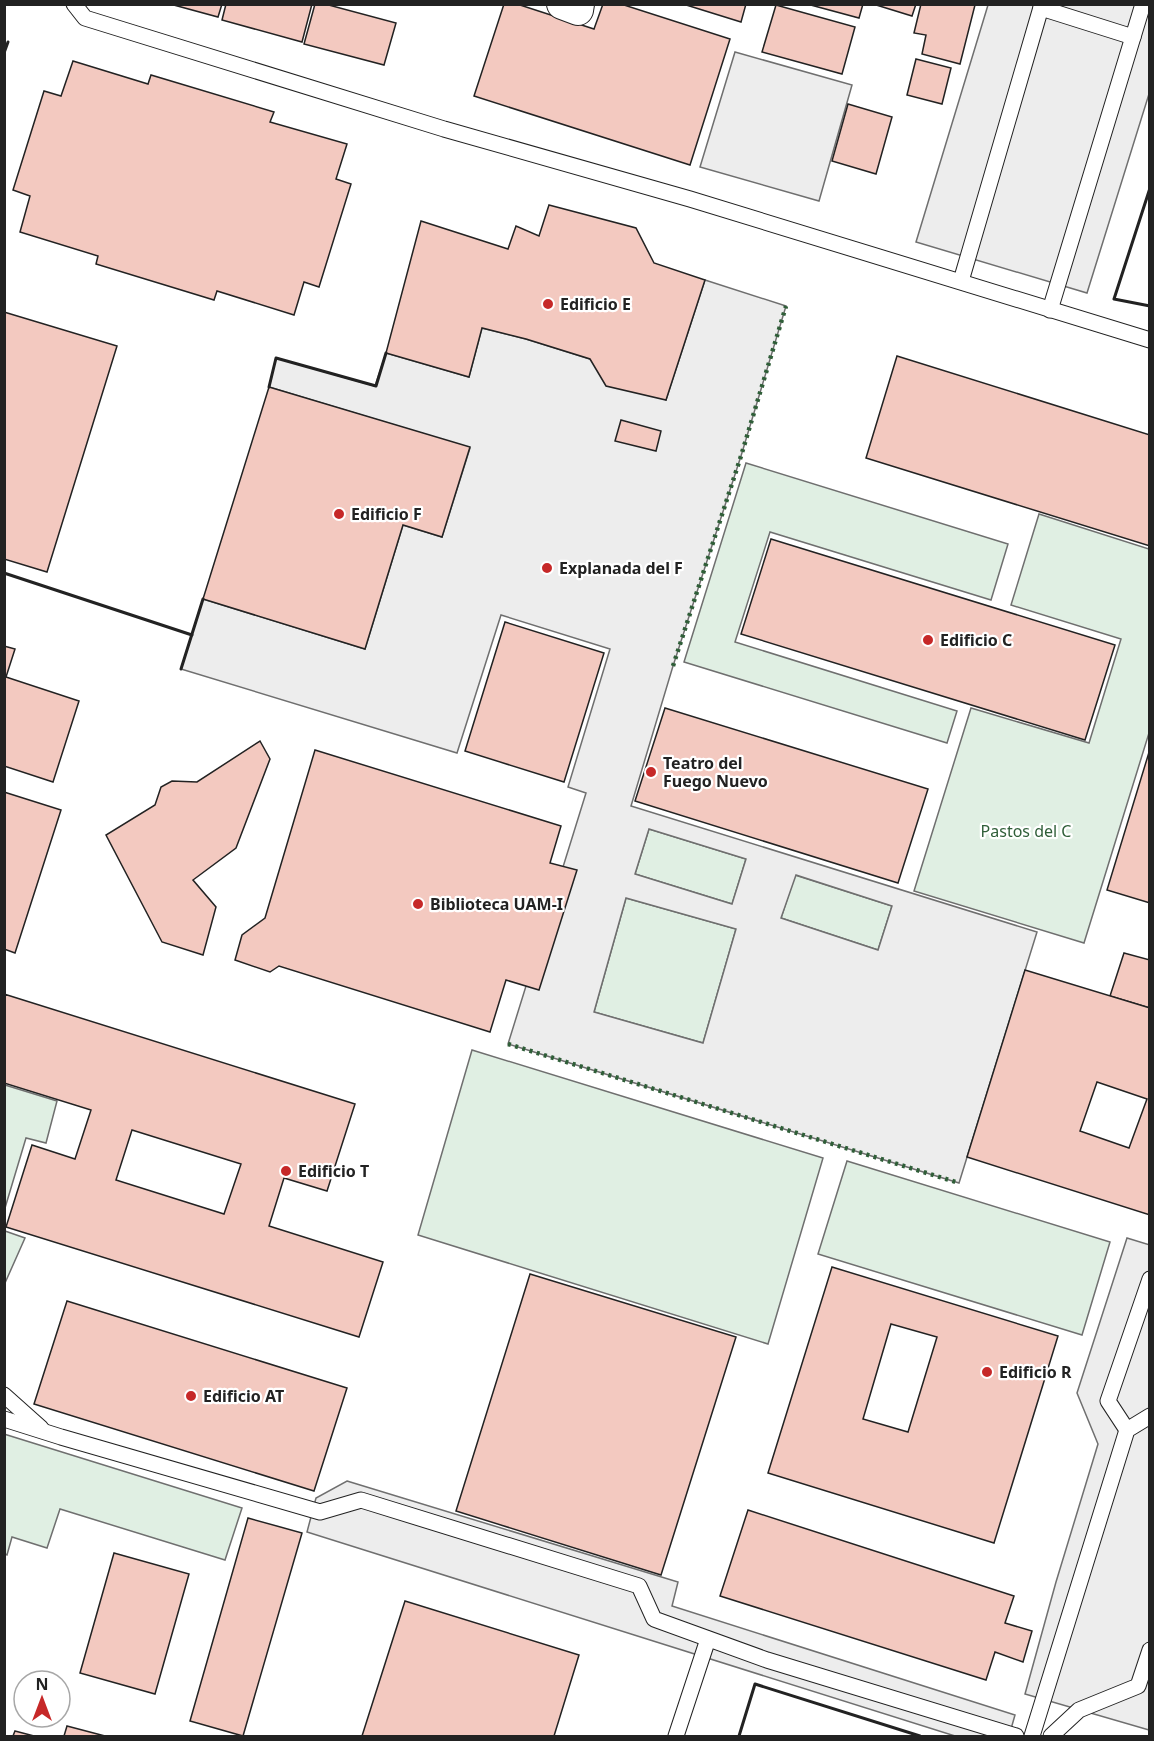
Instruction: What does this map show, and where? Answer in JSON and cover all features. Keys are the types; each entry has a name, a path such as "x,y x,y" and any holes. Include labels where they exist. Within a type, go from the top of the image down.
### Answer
{"street":[{"path":"562,4 578,10 579,4"}],"lane":[{"path":"74,4 85,18 444,129 690,199 1149,340"},
{"path":"1050,310 1143,4"},
{"path":"961,281 1041,7 1133,37"},
{"path":"1127,1430 1108,1401 1149,1279"},
{"path":"4,1395 46,1432"},
{"path":"1032,1737 1127,1430 1149,1416"},
{"path":"4,1419 320,1512 361,1500 639,1586 654,1619 767,1660 1016,1737"},
{"path":"676,1737 708,1639"},
{"path":"1051,1737 1079,1710 1138,1686 1149,1650"}],"green space":[{"path":"746,463 1008,544 991,600 770,532 735,642 957,711 947,743 684,662"},
{"name":"Pastos del C","path":"1039,514 1149,549 1149,733 1084,943 914,891 971,708 1089,743 1121,639 1011,605"},
{"path":"649,829 746,859 732,904 635,874"},
{"path":"795,875 892,906 878,950 781,918"},
{"path":"626,898 736,929 703,1043 594,1012"},
{"path":"472,1050 823,1158 768,1344 418,1235"},
{"path":"5,1085 57,1101 46,1143 26,1138 5,1208"},
{"path":"847,1161 1110,1242 1082,1335 818,1254"},
{"path":"4,1231 25,1238 5,1283"},
{"path":"4,1434 242,1508 225,1560 60,1509 47,1548 12,1537 7,1555 5,1554"}],"shaded area":[{"path":"988,5 1149,5 1149,94 1087,293 916,242"},
{"path":"735,52 852,85 819,201 700,167"},
{"path":"705,280 786,306 631,806 1037,932 959,1183 508,1044 586,793 568,787 610,649 501,615 457,753 181,669 203,599 365,649 403,525 442,537 470,448 269,387 276,358 375,386 386,353 469,377 482,328 590,359 666,400","holes":["649,829 746,859 732,904 635,874","796,875 892,906 878,950 781,918","626,898 736,929 703,1043 594,1012"]},
{"path":"1127,1238 1150,1245 1149,1730 1025,1694 1098,1444 1077,1393"},
{"path":"347,1481 678,1582 672,1606 1015,1715 1009,1736 955,1736 307,1532 316,1498"}],"building":[{"path":"170,4 222,4 218,17"},
{"path":"226,4 312,4 302,42 222,20"},
{"path":"315,4 325,4 396,23 384,65 304,44"},
{"path":"504,4 517,4 594,29 603,4 621,4 730,39 690,165 474,96"},
{"path":"683,4 746,4 741,22"},
{"path":"807,4 863,4 859,18"},
{"path":"873,4 916,4 912,16"},
{"path":"921,4 975,5 960,64 922,54 926,35 914,33"},
{"path":"776,5 855,27 842,74 762,52"},
{"path":"916,59 951,68 942,104 907,95"},
{"path":"73,61 148,84 151,75 274,112 270,122 347,144 336,179 351,184 319,287 304,282 294,315 217,291 214,300 96,264 98,256 20,232 30,196 13,190 44,91 61,96"},
{"path":"848,104 892,117 876,174 832,161"},
{"name":"Edificio E","path":"549,205 636,228 654,263 705,280 666,400 606,386 590,359 482,328 469,377 386,353 421,221 508,249 516,226 539,236"},
{"path":"4,312 117,346 47,572 4,559"},
{"path":"897,356 1150,435 1150,546 866,458"},
{"name":"Edificio F","path":"269,387 470,447 442,537 403,525 365,649 203,599"},
{"path":"621,420 661,431 656,451 615,441"},
{"name":"Edificio C","path":"771,539 1115,645 1085,740 741,634"},
{"path":"505,622 604,653 564,782 465,751"},
{"path":"4,646 15,649 6,677 79,701 53,782 4,766"},
{"path":"665,708 928,789 898,883 635,801"},
{"path":"260,741 270,759 236,848 193,880 216,907 203,955 162,942 106,835 155,805 161,787 172,781 197,782"},
{"path":"1150,749 1150,903 1107,890"},
{"name":"Biblioteca UAM-I","path":"315,750 561,826 550,863 577,870 539,990 506,980 490,1032 279,966 270,972 235,960 242,935 265,918"},
{"path":"4,792 61,810 15,953 4,949"},
{"path":"1124,953 1150,960 1150,1008 1110,996"},
{"path":"1025,970 1150,1008 1150,1215 967,1157","holes":["1097,1082 1147,1099 1129,1148 1080,1131"]},
{"name":"Edificio T","path":"4,994 355,1104 327,1191 284,1178 269,1226 383,1262 359,1337 6,1227 32,1145 75,1159 91,1110 4,1083","holes":["132,1130 241,1164 224,1214 116,1180"]},
{"name":"Edificio R","path":"832,1267 1058,1336 994,1543 768,1473","holes":["891,1324 937,1337 908,1432 863,1419"]},
{"path":"530,1274 736,1337 661,1575 456,1511"},
{"name":"Edificio AT","path":"67,1301 347,1388 314,1491 34,1404"},
{"path":"748,1510 1014,1596 1005,1623 1032,1631 1023,1662 995,1652 986,1680 720,1596"},
{"path":"248,1518 302,1533 243,1736 190,1721"},
{"path":"114,1553 189,1574 155,1694 80,1673"},
{"path":"405,1601 579,1655 554,1736 362,1736"},
{"path":"72,1727 105,1736 64,1736 66,1729"},
{"path":"15,1731 34,1736 13,1736"}],"hedge":[{"path":"673,666 741,456 786,306"},
{"path":"508,1044 959,1183"}],"wall":[{"path":"4,53 8,42"},
{"path":"1150,188 1114,299 1150,306"},
{"path":"269,387 276,358 376,386 386,353"},
{"path":"4,573 192,635"},
{"path":"181,669 203,599"},
{"path":"739,1736 755,1684 920,1736"}],"place":[{"name":"Edificio E","path":"548,304"},
{"name":"Edificio F","path":"339,514"},
{"name":"Explanada del F","path":"547,568"},
{"name":"Edificio C","path":"928,640"},
{"name":"Teatro del Fuego Nuevo","path":"651,772"},
{"name":"Biblioteca UAM-I","path":"418,904"},
{"name":"Edificio T","path":"286,1171"},
{"name":"Edificio R","path":"987,1372"},
{"name":"Edificio AT","path":"191,1396"}]}
